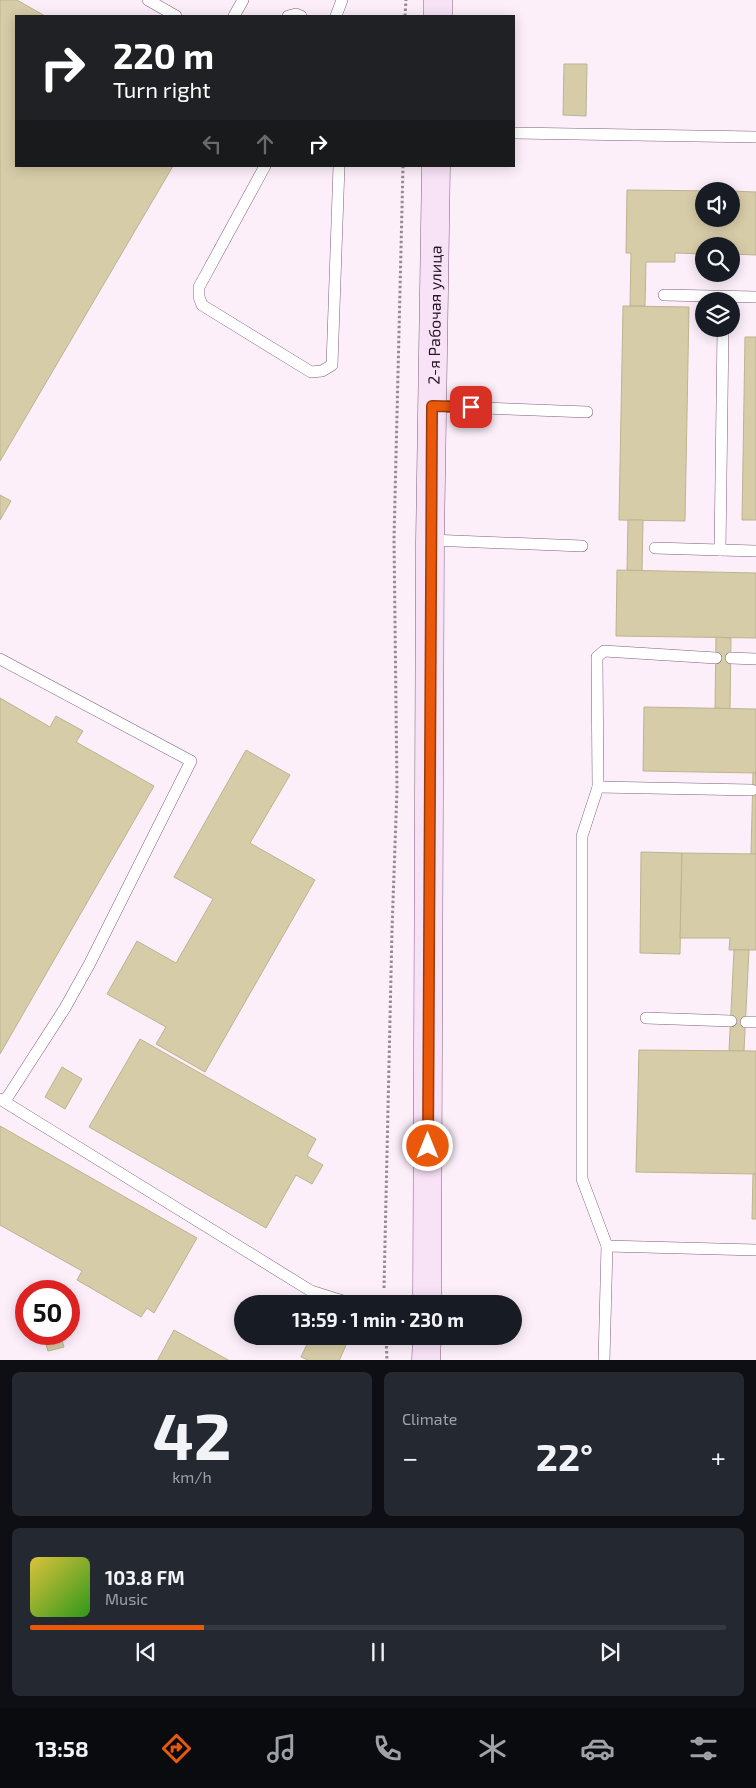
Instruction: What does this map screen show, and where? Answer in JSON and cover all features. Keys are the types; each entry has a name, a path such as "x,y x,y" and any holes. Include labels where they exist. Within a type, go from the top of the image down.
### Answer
{"main road":[{"path":"438,0 438,15"},
{"name":"2-я Рабочая улица","path":"427,1295 430,540 436,167"},
{"path":"426,1345 426,1360"}],"lane":[{"path":"148,0 174,15"},
{"path":"235,15 243,0"},
{"path":"336,15 342,0"},
{"path":"515,133 756,136"},
{"path":"263,167 199,287 198,297 202,305 311,372 322,371 332,365 340,167"},
{"path":"664,294 695,297"},
{"path":"740,298 756,297"},
{"path":"720,550 723,337"},
{"path":"432,406 587,412"},
{"path":"430,540 582,546"},
{"path":"655,548 756,551"},
{"path":"604,1360 607,1246 582,1179 582,836 598,787 597,657 604,651 716,658"},
{"path":"0,658 191,761 90,963 65,1008 2,1100 269,1267 311,1292 322,1295"},
{"path":"730,658 756,659"},
{"path":"598,787 752,790"},
{"path":"646,1018 730,1021"},
{"path":"607,1246 756,1250"}],"path":[{"path":"405,15 406,0"},
{"path":"384,1295 392,930 398,789 394,539 403,167"},
{"path":"386,1345 387,1360"}],"building":[{"path":"0,0 17,0 43,15 15,15 15,167 172,167 0,461"},
{"path":"564,64 587,64 586,116 563,115"},
{"path":"627,190 695,191 695,227 740,227 740,191 756,192 756,255 740,254 740,237 695,237 695,254 675,253 675,262 646,262 645,306 630,306 631,253 626,253"},
{"path":"623,306 689,307 685,521 619,520"},
{"path":"745,337 756,337 756,520 742,520"},
{"path":"0,495 11,501 0,520"},
{"path":"628,520 643,520 642,571 627,570"},
{"path":"617,570 756,573 756,638 616,636"},
{"path":"716,637 731,638 730,709 715,708"},
{"path":"0,698 50,727 56,716 83,731 76,742 154,786 0,1054"},
{"path":"644,707 756,709 756,773 643,771"},
{"path":"246,750 290,775 250,843 315,880 205,1072 156,1044 166,1027 107,994 137,941 176,963 213,899 174,877"},
{"path":"753,773 756,773 756,854 751,854"},
{"path":"641,852 682,853 680,954 640,953"},
{"path":"682,853 756,854 756,950 729,950 730,938 680,938"},
{"path":"734,950 749,950 744,1051 729,1051"},
{"path":"140,1039 316,1139 307,1156 323,1165 312,1184 296,1175 266,1228 89,1127"},
{"path":"639,1050 756,1051 756,1174 636,1172"},
{"path":"62,1067 82,1079 65,1109 45,1097"},
{"path":"0,1126 197,1238 154,1313 147,1308 141,1317 80,1280 77,1280 82,1271 0,1225"},
{"path":"753,1174 756,1174 756,1219 752,1219"},
{"path":"174,1330 228,1360 158,1360"},
{"path":"46,1345 63,1345 64,1347 48,1351"},
{"path":"307,1345 346,1345 339,1360 308,1360 301,1357"}],"route":[{"path":"428,1146 432,406 471,407"}]}
